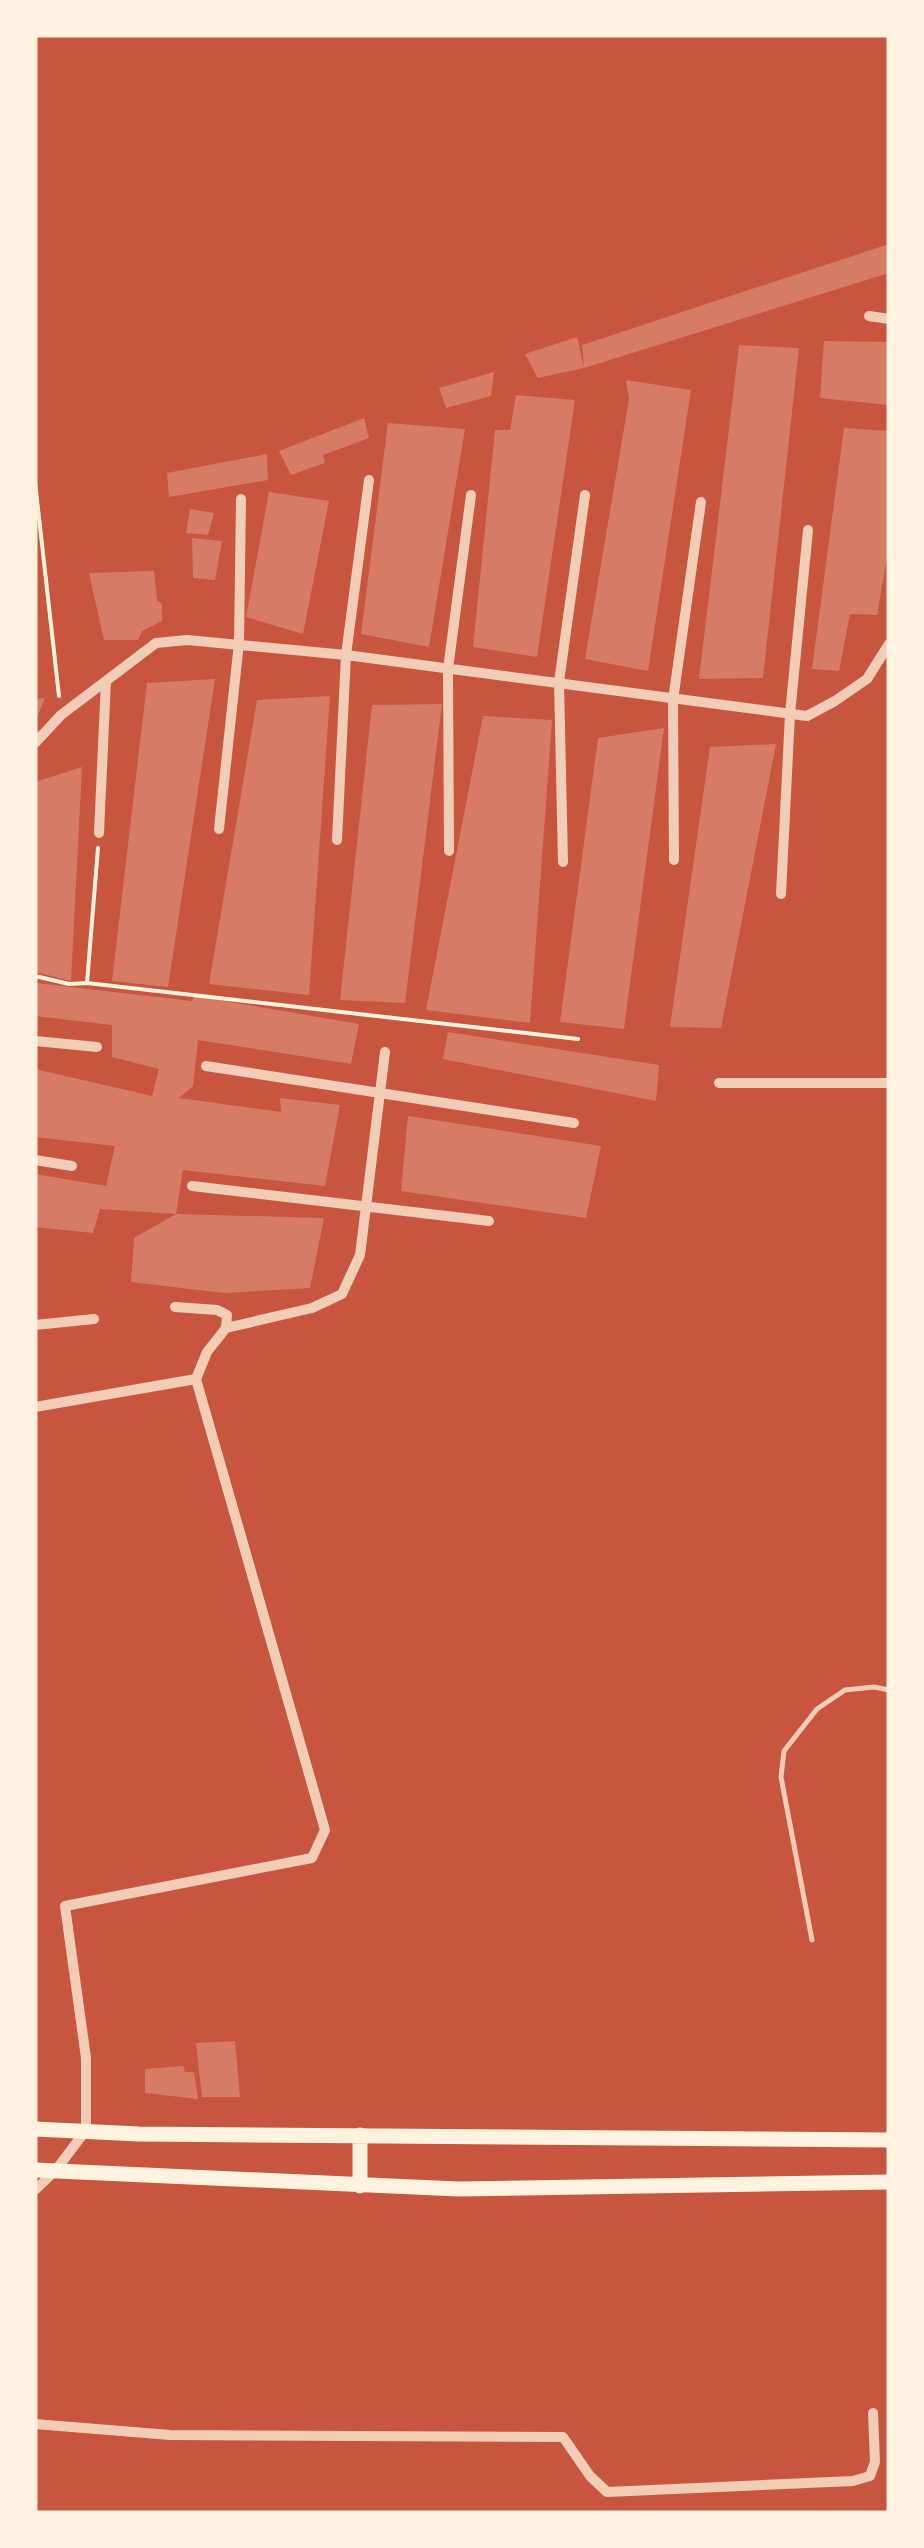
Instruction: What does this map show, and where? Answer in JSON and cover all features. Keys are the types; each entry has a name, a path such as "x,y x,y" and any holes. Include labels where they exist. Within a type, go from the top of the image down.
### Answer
{"main road":[{"path":"35,2129 139,2134 889,2140"},
{"path":"360,2135 360,2186"},
{"path":"35,2170 458,2188 889,2182"}],"street":[{"path":"869,316 889,319"},
{"path":"337,840 346,655 369,480"},
{"path":"449,851 448,669 472,495"},
{"path":"563,862 559,682 585,495"},
{"path":"218,829 238,643 241,499"},
{"path":"674,860 673,700 701,502"},
{"path":"781,894 790,714 808,530"},
{"path":"35,742 61,715 156,643 238,643 346,655 806,716 867,679 889,644"},
{"path":"99,833 106,681"},
{"path":"35,1041 97,1047"},
{"path":"226,1328 312,1308 342,1294 360,1255 385,1052"},
{"path":"206,1066 574,1123"},
{"path":"718,1082 889,1083"},
{"path":"35,1160 72,1166"},
{"path":"192,1186 489,1220"},
{"path":"35,2190 56,2170 86,2130 86,2058 65,1906 312,1858 325,1830 196,1380 207,1352 226,1328 227,1315 217,1310 175,1307"},
{"path":"35,1325 94,1320"},
{"path":"35,1408 196,1380"},
{"path":"35,2424 170,2435 563,2436 590,2476 607,2492 852,2481 870,2476 875,2462 873,2413"}],"lane":[{"path":"812,1940 781,1777 784,1751 818,1709 845,1690 889,1690"}],"path":[{"path":"35,482 61,715"},
{"path":"87,983 99,833"},
{"path":"35,976 70,984 578,1039"}],"building":[{"path":"889,244 889,273 584,368 582,345"},
{"path":"577,337 584,368 538,378 525,354"},
{"path":"824,341 889,342 889,405 820,398"},
{"path":"739,345 799,348 763,678 699,679"},
{"path":"494,372 491,396 446,408 439,388"},
{"path":"626,380 691,390 648,671 585,659 629,399"},
{"path":"516,395 575,400 537,657 473,647 495,430 510,430"},
{"path":"364,418 369,438 323,455 325,463 291,475 279,451"},
{"path":"388,423 465,429 429,647 361,634"},
{"path":"844,428 889,431 889,546 877,615 850,614 839,671 812,669"},
{"path":"267,454 268,480 169,497 167,473"},
{"path":"269,492 329,501 303,634 246,617"},
{"path":"190,509 214,513 208,535 186,533"},
{"path":"192,538 222,541 215,580 193,578"},
{"path":"154,571 162,621 142,631 138,640 104,640 89,573"},
{"path":"215,679 168,987 112,981 147,683"},
{"path":"330,696 309,995 209,984 257,700"},
{"path":"45,698 35,722 35,699"},
{"path":"442,704 405,1003 340,1000 372,705"},
{"path":"483,716 552,720 530,1023 426,1010"},
{"path":"664,728 624,1029 560,1022 598,738"},
{"path":"776,744 721,1028 670,1027 710,747"},
{"path":"82,767 71,981 35,972 35,782"},
{"path":"35,983 192,1001 195,996 359,1024 351,1064 198,1040 193,1086 179,1098 281,1112 280,1098 340,1105 325,1186 183,1170 176,1214 100,1209 93,1233 35,1227 35,1174 106,1186 115,1146 35,1137 35,1069 152,1096 159,1069 112,1057 112,1025 35,1016"},
{"path":"448,1032 659,1065 656,1101 443,1059"},
{"path":"408,1116 601,1146 586,1218 401,1191"},
{"path":"176,1214 324,1218 310,1288 224,1293 131,1282 134,1238"},
{"path":"235,2041 240,2097 202,2097 196,2043"},
{"path":"183,2066 185,2072 194,2072 198,2099 145,2093 145,2069"}]}
